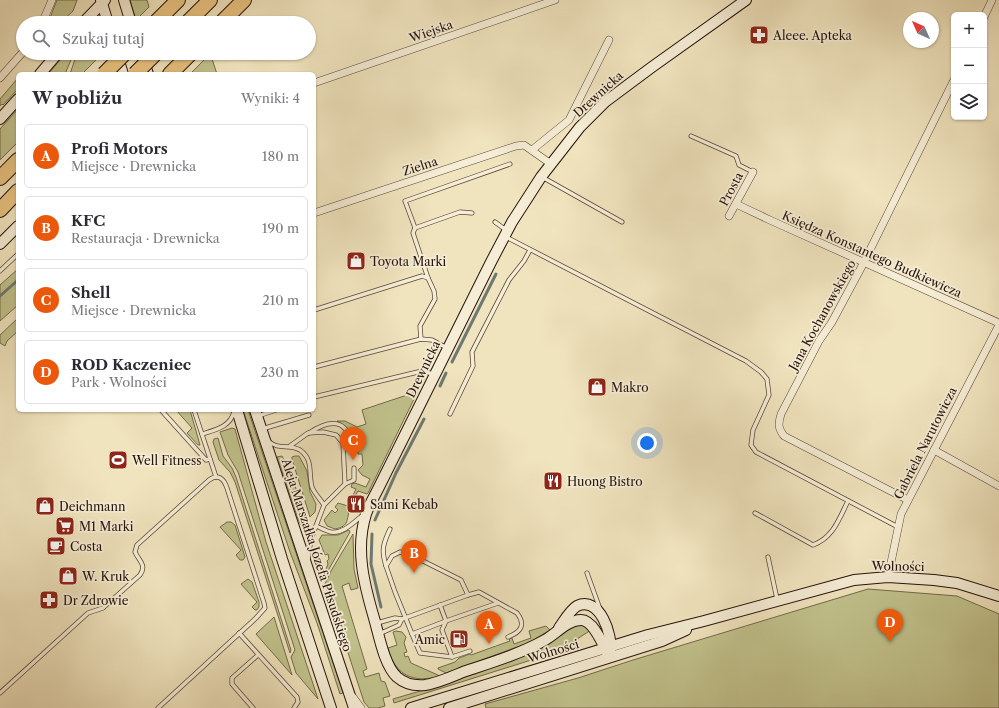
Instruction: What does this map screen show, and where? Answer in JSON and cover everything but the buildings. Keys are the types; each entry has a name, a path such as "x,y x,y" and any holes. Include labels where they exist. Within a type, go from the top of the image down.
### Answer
{"highway":[{"path":"162,16 178,0"},
{"path":"194,16 210,0"},
{"path":"229,16 244,0"},
{"path":"106,72 118,60"},
{"path":"137,72 149,60"},
{"path":"172,72 185,60"},
{"path":"0,178 16,162"},
{"path":"0,210 16,193"}],"street":[{"path":"45,16 52,0"},
{"path":"124,0 129,16"},
{"name":"Wiejska","path":"316,82 555,0"},
{"name":"Drewnicka","path":"608,651 590,623 586,620 579,620 557,631 547,639 528,648 434,683 420,685 409,684 393,672 387,662 364,581 361,558 362,532 367,513 448,348 506,233 541,177 580,127 605,102 652,66 746,0"},
{"path":"986,12 992,0"},
{"path":"89,16 103,1"},
{"path":"103,1 106,16"},
{"path":"532,150 569,120 609,40"},
{"path":"0,78 16,60"},
{"path":"42,72 52,60"},
{"path":"119,60 122,72"},
{"path":"143,60 147,72"},
{"name":"Jana Kochanowskiego","path":"908,500 784,436 779,429 778,422 780,414 819,341 832,322 864,262 952,84"},
{"path":"0,119 16,101"},
{"name":"Zielna","path":"316,212 516,146 524,145 551,164"},
{"name":"Prosta","path":"730,216 753,172"},
{"name":"Księdza Konstantego Budkiewicza","path":"736,204 999,324"},
{"path":"0,244 16,228"},
{"name":"Gabriela Narutowicza","path":"888,577 901,514 999,324"},
{"path":"237,412 282,559 331,708"},
{"name":"Aleja Marszałka Józefa Piłsudskiego","path":"256,413 354,708"},
{"path":"934,450 999,486"},
{"name":"Wolności","path":"449,708 608,651 648,635 854,580 888,577 957,583 999,596"},
{"name":"Drewnicka","path":"557,631 573,609 578,606 589,606 602,615"},
{"path":"602,615 609,636 608,651"},
{"name":"Wolności","path":"411,708 608,651"},
{"path":"324,687 325,708"},
{"path":"348,688 361,708"}],"lane":[{"path":"691,136 736,156 739,165 753,172"},
{"path":"420,339 420,326 435,298 434,291 428,278 413,233 415,228 405,201 510,164"},
{"path":"541,177 622,222"},
{"path":"415,228 460,212 472,213"},
{"path":"495,222 506,233 530,250 746,361 761,372 767,379 769,395 753,430 751,445 756,452 898,527"},
{"path":"450,414 473,366 472,352 508,280 524,262 530,250"},
{"path":"0,270 16,256"},
{"path":"316,309 422,276 428,278"},
{"path":"316,366 420,339 432,340 448,348"},
{"path":"316,397 422,371 435,375"},
{"path":"163,412 206,460 210,459"},
{"path":"195,412 216,477"},
{"path":"202,434 225,425 235,412"},
{"path":"309,415 262,433 273,445 282,447 290,446 318,426 327,423 337,424 345,429 349,435 352,447"},
{"path":"308,433 323,432 336,435 343,443 345,484"},
{"path":"290,446 300,450 310,462 312,487 324,505"},
{"path":"308,568 310,543 324,505 345,484 354,480 354,468"},
{"path":"0,694 88,613 103,608 140,575 143,565 135,552 137,546 209,480 216,477 222,478 226,483 265,605 263,611 158,708"},
{"path":"755,513 814,545 822,542 831,532 848,501"},
{"path":"316,526 332,532 338,532 367,513"},
{"path":"390,529 383,548 383,556 403,619 412,634 420,653 452,657 470,650"},
{"path":"386,566 392,556 400,552 407,553 461,580 468,595"},
{"path":"768,557 778,600"},
{"path":"587,573 602,615"},
{"path":"376,623 395,618 403,619 478,592 518,613 522,623 521,629 516,634 508,637"},
{"path":"412,634 498,603"},
{"path":"440,605 446,621 442,630 452,657"},
{"path":"379,634 399,625 403,619"},
{"path":"239,633 297,697 298,702 294,708"},
{"path":"254,708 231,681 232,678 258,655"}],"green space":[{"path":"57,0 77,0 73,11 68,16 51,16"},
{"path":"130,0 147,0 149,7 140,16 135,16"},
{"path":"60,60 71,60 66,72 50,72"},
{"path":"75,60 96,60 84,72 71,72"},
{"path":"204,60 212,60 216,72 192,72"},
{"path":"16,80 16,91 3,105 2,104 0,106 0,99"},
{"path":"16,111 16,144 0,160 0,129"},
{"path":"16,271 16,307 0,321 0,285"},
{"path":"16,320 16,333 7,341 5,346 0,343 0,335"},
{"path":"416,392 417,393 368,493 358,491 351,506 347,522 343,526 335,529 327,526 324,520 332,510 335,513 338,510 335,507 338,503 348,506 356,489 351,487 352,484 355,483 366,487 370,479 362,475 358,470 363,465 362,454 358,454 358,448 356,448 354,438 348,429 337,421 345,421 357,427 366,424 362,410"},
{"path":"178,412 191,412 200,445 198,445 187,433 192,428"},
{"path":"244,412 249,412 343,693 340,694 317,623 290,552"},
{"path":"232,428 235,429 266,542 318,699 296,673 291,657 295,650 238,472 228,455 220,432"},
{"path":"218,438 223,456 232,468 236,477 291,650 290,653 235,482 230,472 219,460 213,442 214,439"},
{"path":"282,456 296,489 303,516 303,525 301,525 298,519 277,457"},
{"path":"299,456 307,471 310,492 316,504 315,512 310,517 292,459 292,457"},
{"path":"227,522 231,522 235,525 245,557 243,560 240,560 236,555 241,550 220,527"},
{"path":"349,530 350,532 325,576 323,577 328,564 327,561 329,559 328,554 325,555 319,540 322,535 338,535"},
{"path":"353,534 354,569 358,588 351,590 349,583 342,586 367,669 363,671 365,677 379,673 381,681 385,682 390,696 383,698 385,706 378,708 369,708 364,702 341,631 343,630 340,619 338,620 325,584"},
{"path":"248,579 252,582 259,602 259,607 257,610 252,607 257,602 241,584"},
{"path":"868,589 957,596 999,614 999,708 486,708 485,704 578,678"},
{"path":"274,617 292,675 256,634"},
{"path":"581,624 591,630 557,652 394,703 393,699 454,681 542,648 568,629"},
{"path":"546,626 550,630 528,643 446,673 438,669 455,662 459,658 510,641 509,639 512,638 514,644 531,638 529,631"},
{"path":"393,632 402,632 406,637 404,643 407,652 404,653 405,657 408,656 411,663 440,676 422,679 414,678 400,671 395,665 388,648 397,645"}],"waterway":[{"path":"452,362 496,274"},
{"path":"0,296 16,282"},
{"path":"440,386 446,373"},
{"path":"375,520 396,473 424,419"},
{"path":"372,534 371,564 381,607"}],"place":[{"name":"Aleee. Apteka","path":"759,35"},
{"name":"Toyota Marki","path":"356,261"},
{"name":"Makro","path":"597,387"},
{"name":"Well Fitness","path":"118,460"},
{"name":"Shell","path":"353,460"},
{"name":"Huong Bistro","path":"553,481"},
{"name":"Sami Kebab","path":"356,504"},
{"name":"Deichmann","path":"45,506"},
{"name":"M1 Marki","path":"65,526"},
{"name":"Costa","path":"56,546"},
{"name":"KFC","path":"414,573"},
{"name":"W. Kruk","path":"68,576"},
{"name":"Dr Zdrowie","path":"49,600"},
{"name":"Amic","path":"459,639"},
{"name":"ROD Kaczeniec","path":"890,642"},
{"name":"Profi Motors","path":"489,644"}]}
